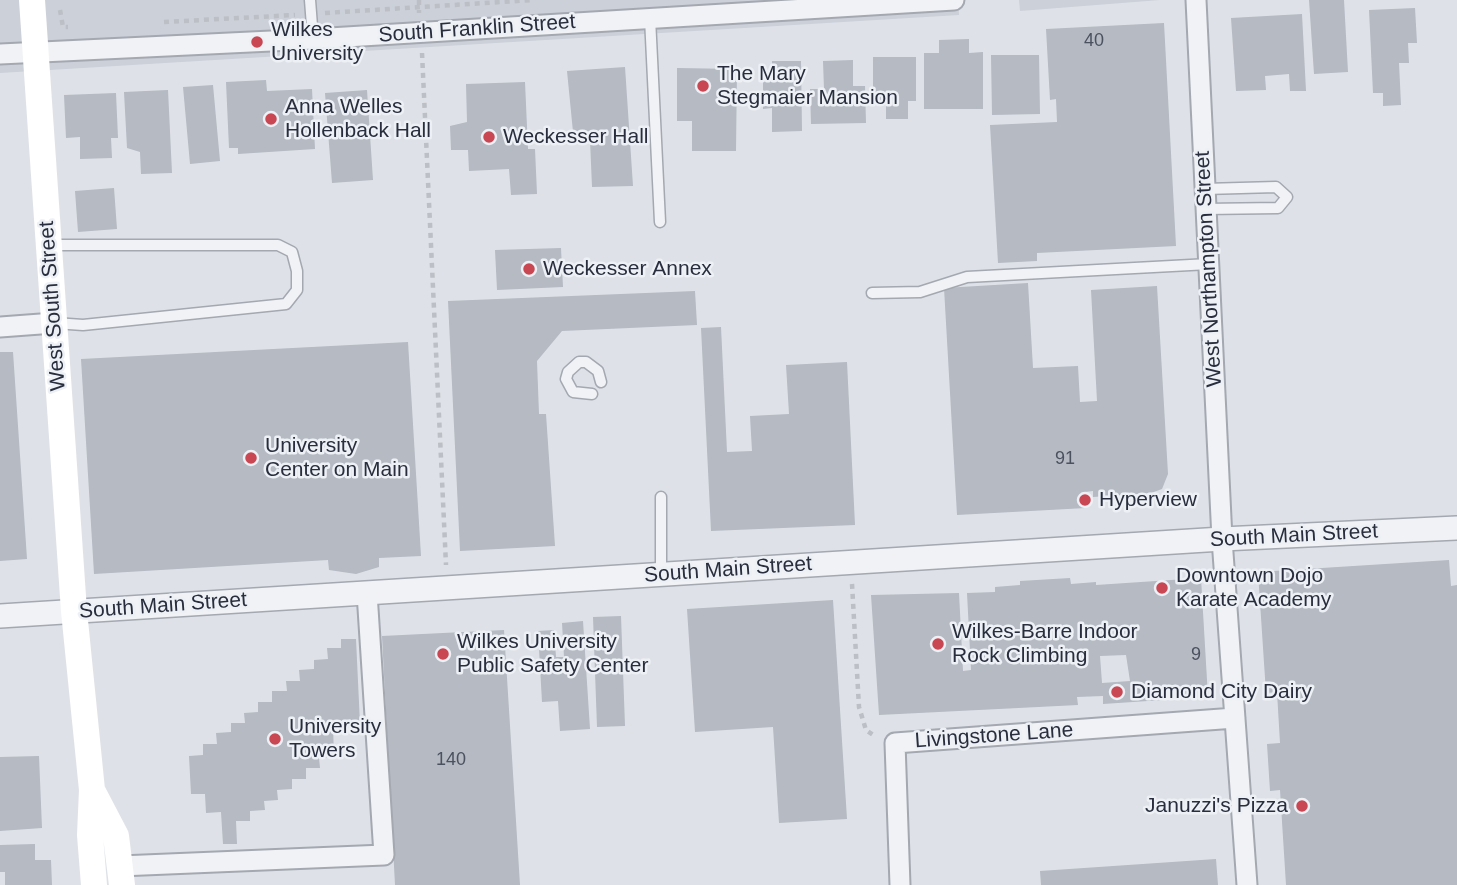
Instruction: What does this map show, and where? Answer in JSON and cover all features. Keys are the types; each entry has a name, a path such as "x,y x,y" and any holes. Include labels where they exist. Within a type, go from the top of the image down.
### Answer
{"main road":[{"name":"West South Street","path":"32,0 74,611 92,790"},
{"path":"92,790 116,836 121,875"},
{"path":"92,790 90,835 94,885"}],"street":[{"name":"South Franklin Street","path":"0,54 313,39 954,0"},
{"name":"West Northampton Street","path":"1196,0 1222,539 1247,885"},
{"path":"0,327 54,323"},
{"name":"South Main Street","path":"0,616 1222,539 1457,528"},
{"path":"121,875 384,855 367,593"},
{"name":"Livingstone Lane","path":"900,885 895,743 1235,718"}],"lane":[{"path":"310,0 313,39"},
{"path":"650,18 660,222"},
{"path":"1205,189 1276,187 1287,197 1278,208 1205,209"},
{"path":"49,245 278,245 292,252 297,271 297,290 286,304 83,325 54,323"},
{"path":"872,293 920,292 967,277 1209,264"},
{"path":"592,394 580,396 568,386 566,379 572,366 579,362 593,365 601,382"},
{"path":"661,497 661,574"}],"path":[{"path":"59,0 62,27 76,27"},
{"path":"419,0 446,567"},
{"path":"159,22 533,0"},
{"path":"851,562 859,707 866,730 878,738 895,743"}],"shaded area":[{"name":"Wilkes University","path":"0,0 958,0 959,15 0,73"},
{"path":"1019,0 1160,0 1020,11"}],"building":[{"path":"1309,0 1344,0 1348,72 1314,74"},
{"path":"1415,8 1417,43 1408,43 1409,63 1399,63 1401,105 1383,106 1383,93 1373,93 1369,10"},
{"path":"1302,14 1306,91 1290,91 1289,74 1265,76 1266,90 1236,91 1231,18"},
{"path":"1164,23 1176,246 1037,253 1037,261 998,263 990,125 1057,122 1056,99 1050,100 1046,29"},
{"path":"969,39 969,53 983,52 983,109 924,109 924,53 939,53 939,40"},
{"path":"991,55 1039,55 1040,114 992,115"},
{"path":"873,57 916,57 916,101 908,101 908,119 886,119 886,102 873,102"},
{"path":"853,60 853,86 865,86 866,123 811,124 810,89 824,89 823,61"},
{"path":"772,61 801,61 802,131 772,132 772,108 763,109 763,71 772,71"},
{"path":"625,67 633,186 592,187 590,140 574,142 567,71"},
{"path":"677,68 737,69 736,151 692,151 692,121 677,121"},
{"name":"Anna Welles Hollenback Hall","path":"266,80 267,91 312,89 315,149 238,154 238,148 229,148 226,82"},
{"name":"Weckesser Hall","path":"525,82 528,149 535,149 537,194 511,195 509,169 469,171 468,150 451,150 450,126 467,122 466,84"},
{"path":"213,85 220,161 190,164 183,87"},
{"path":"168,90 172,173 141,174 140,152 127,148 124,92"},
{"path":"367,90 373,180 332,183 325,93"},
{"path":"116,93 118,138 111,138 112,158 80,159 80,137 66,138 64,95"},
{"path":"114,188 117,229 78,232 75,191"},
{"name":"Weckesser Annex","path":"561,248 563,287 497,290 495,250"},
{"path":"1028,283 1033,368 1078,366 1080,402 1097,401 1091,290 1157,286 1168,474 1162,489 1151,493 1093,497 1093,491 1085,492 1086,508 957,515 944,288"},
{"path":"695,291 697,325 562,331 537,361 539,414 546,414 555,546 460,551 448,301"},
{"path":"721,327 727,452 752,451 750,416 789,414 786,365 847,362 855,525 711,531 701,328"},
{"name":"University Center on Main","path":"408,342 421,556 379,558 379,567 356,574 329,570 328,560 94,574 81,359"},
{"path":"0,352 13,352 27,559 0,561"},
{"path":"1449,560 1451,586 1457,585 1457,885 1286,885 1280,790 1270,791 1267,744 1280,743 1277,692 1266,693 1258,572"},
{"path":"1070,578 1071,584 1096,582 1096,585 1201,578 1208,697 1103,704 1103,696 1077,697 1078,705 879,715 871,595 959,593 963,671 971,670 967,593 995,592 995,587 1020,585 1020,581","holes":["1126,655 1130,681 1102,683 1100,656"]},
{"path":"833,600 847,819 779,823 773,727 695,732 687,609"},
{"path":"621,616 625,726 597,727 593,617"},
{"path":"583,621 590,729 560,731 558,701 542,702 538,631 554,630 556,657 564,657 562,623"},
{"path":"504,630 520,885 395,885 382,636"},
{"name":"University Towers","path":"341,639 356,639 360,724 333,725 334,757 319,758 320,768 306,768 306,779 292,779 292,789 277,790 278,800 264,801 265,810 250,811 250,821 236,821 237,844 223,844 221,812 206,813 205,794 191,794 189,756 203,755 203,744 217,744 216,733 231,732 231,723 245,723 244,713 258,712 258,702 272,702 272,691 287,691 286,681 300,681 299,670 314,669 314,660 328,659 327,648 341,648"},
{"path":"39,756 42,828 0,831 0,757"},
{"path":"35,844 35,860 51,860 52,885 5,885 5,872 0,872 0,845"},
{"path":"1216,859 1218,885 1041,885 1040,871"}],"place":[{"name":"Wilkes University","path":"257,42"},
{"name":"The Mary Stegmaier Mansion","path":"703,86"},
{"name":"Anna Welles Hollenback Hall","path":"271,119"},
{"name":"Weckesser Hall","path":"489,137"},
{"name":"Weckesser Annex","path":"529,269"},
{"name":"University Center on Main","path":"251,458"},
{"name":"Hyperview","path":"1085,500"},
{"name":"Downtown Dojo Karate Academy","path":"1162,588"},
{"name":"Wilkes-Barre Indoor Rock Climbing","path":"938,644"},
{"name":"Wilkes University Public Safety Center","path":"443,654"},
{"name":"Diamond City Dairy","path":"1117,692"},
{"name":"University Towers","path":"275,739"},
{"name":"Januzzi's Pizza","path":"1302,806"}]}
